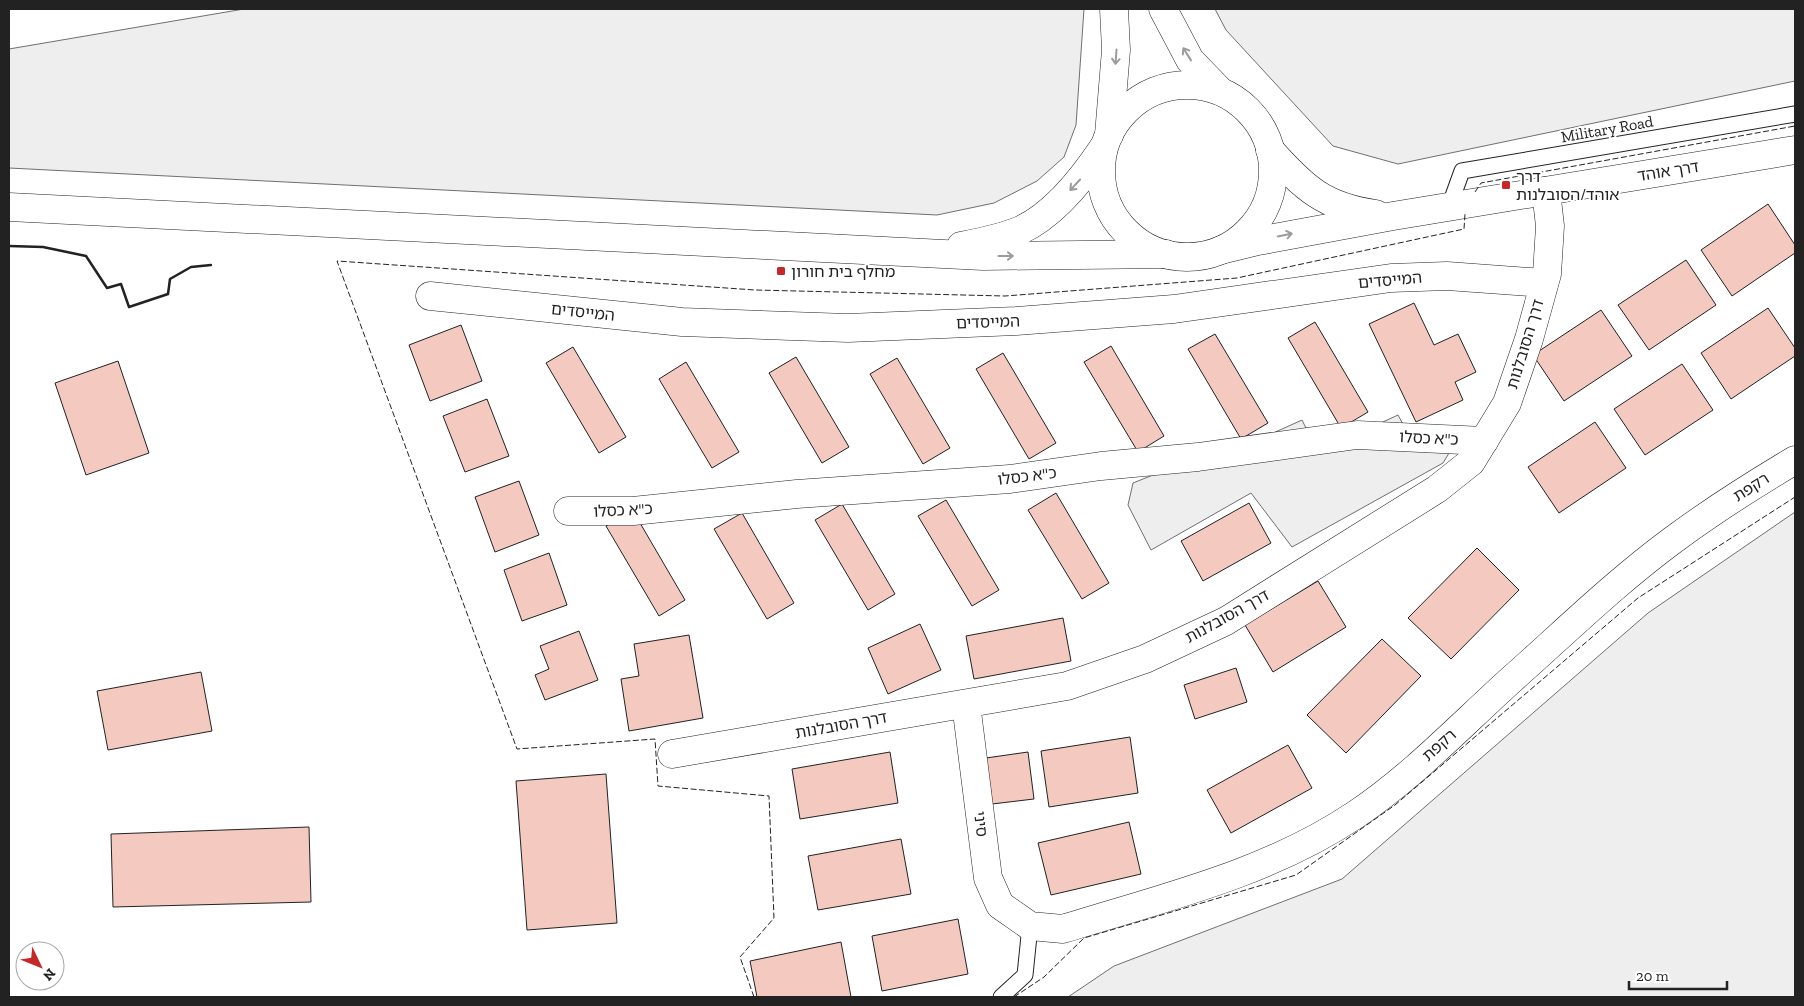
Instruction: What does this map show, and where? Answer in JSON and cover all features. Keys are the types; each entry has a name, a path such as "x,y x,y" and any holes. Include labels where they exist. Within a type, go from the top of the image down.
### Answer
{"main road":[{"path":"1114,9 1116,50 1107,141 1101,170 1104,193 1116,220 1138,241 1166,254 1180,257 1203,255 1221,250 1246,234 1264,209 1272,182 1273,166 1266,138 1250,113 1240,103 1218,90 1190,60 1163,9"},
{"path":"922,253 991,240 1022,229 1046,213 1086,173 1126,110 1144,96 1160,89 1186,85 1218,90"},
{"path":"1270,150 1307,189 1330,202 1354,211 1393,216"},
{"name":"דרך אוהד","path":"1221,250 1258,241 1449,206 1795,150"},
{"name":"דרך הסובלנות","path":"672,754 1067,686 1145,658 1226,621 1438,489 1472,462 1507,403 1529,339 1544,283 1550,226 1546,191"},
{"path":"9,207 922,253 1047,257 1166,254"},
{"name":"המייסדים","path":"430,296 682,322 848,328 1016,322 1174,309 1391,278 1447,276 1544,283"},
{"name":"כ\"א כסלו","path":"568,511 633,511 797,494 1010,479 1101,466 1198,457 1357,435 1484,441"},
{"name":"רקפת","path":"1030,926 1062,929 1250,870 1312,841 1348,819 1407,773 1621,582 1672,540 1730,499 1795,460"},
{"name":"סיני","path":"966,704 988,878 1000,906 1030,926"}],"lane":[{"name":"Military Road","path":"1449,206 1462,171 1795,114"},
{"path":"1001,997 1025,975 1030,926"}],"shaded area":[{"path":"244,9 1084,9 1076,125 1064,157 1037,181 994,203 937,215 9,168 9,49"},
{"path":"1215,9 1795,9 1795,81 1398,164 1333,146 1226,30"},
{"path":"1398,415 1413,443 1457,440 1443,463 1292,547 1251,493 1151,550 1128,505 1133,483 1198,457 1229,453 1302,420 1318,452"},
{"path":"1795,512 1795,997 1068,997 1114,966 1342,879 1648,613"}],"building":[{"path":"1768,204 1795,245 1795,253 1732,296 1701,250"},
{"path":"1686,260 1716,305 1649,350 1618,305"},
{"path":"1414,303 1434,345 1458,334 1476,372 1455,382 1463,400 1416,422 1369,324"},
{"path":"1768,308 1795,348 1795,356 1731,399 1701,353"},
{"path":"1601,310 1632,356 1564,401 1533,355"},
{"path":"1315,322 1368,412 1341,428 1288,338"},
{"path":"461,325 482,381 430,401 409,345"},
{"path":"1215,334 1268,423 1241,439 1188,349"},
{"path":"1111,346 1164,436 1138,452 1084,362"},
{"path":"573,347 626,437 599,453 546,363"},
{"path":"1003,353 1056,443 1029,459 976,369"},
{"path":"796,357 849,447 822,463 769,373"},
{"path":"897,358 950,448 923,464 870,374"},
{"path":"118,361 149,453 86,475 55,383"},
{"path":"686,362 739,452 712,468 659,379"},
{"path":"1682,364 1713,410 1645,455 1614,409"},
{"path":"487,399 509,456 465,472 443,416"},
{"path":"1595,422 1626,468 1559,513 1528,467"},
{"path":"519,481 539,535 495,552 475,497"},
{"path":"1056,493 1109,583 1082,599 1028,510"},
{"path":"946,500 999,590 972,606 918,516"},
{"path":"1249,503 1271,543 1203,581 1181,541"},
{"path":"842,504 895,594 868,610 815,520"},
{"path":"633,511 685,600 659,616 606,526"},
{"path":"742,513 794,603 767,619 714,529"},
{"path":"1477,548 1519,590 1451,659 1408,618"},
{"path":"549,553 567,605 522,621 504,570"},
{"path":"1318,581 1346,627 1273,672 1245,625"},
{"path":"1063,618 1071,661 974,679 966,636"},
{"path":"920,624 941,670 888,694 868,648"},
{"path":"579,631 598,680 545,700 535,675 549,669 540,646"},
{"path":"689,635 703,718 629,731 621,679 639,676 634,644"},
{"path":"1382,639 1421,676 1346,753 1307,715"},
{"path":"1236,668 1247,702 1195,719 1184,685"},
{"path":"201,672 212,731 108,750 97,691"},
{"path":"1130,737 1138,793 1049,807 1041,751"},
{"path":"1288,745 1312,788 1231,833 1207,790"},
{"path":"890,752 898,803 800,819 792,769"},
{"path":"1028,752 1034,799 992,804 986,758"},
{"path":"606,774 617,923 527,930 516,781"},
{"path":"1129,822 1141,874 1051,895 1038,843"},
{"path":"309,827 311,902 113,907 111,834"},
{"path":"901,839 911,894 818,910 808,856"},
{"path":"958,919 968,974 882,991 872,936"},
{"path":"841,942 851,997 757,997 750,961"}],"fence":[{"path":"1475,192 1481,183 1795,126"},
{"path":"754,997 740,957 774,918 769,796 658,786 655,739 517,749 337,261 755,290 1005,296 1237,278 1464,229 1465,214"},
{"path":"1014,997 1044,977 1084,938 1296,875 1395,805 1638,598 1795,497"}],"wall":[{"path":"9,246 43,247 86,256 107,288 121,284 129,307 168,294 170,279 191,267 211,265"}],"place":[{"name":"דרך אוהד/הסובלנות","path":"1506,185"},
{"name":"מחלף בית חורון","path":"781,271"}]}
